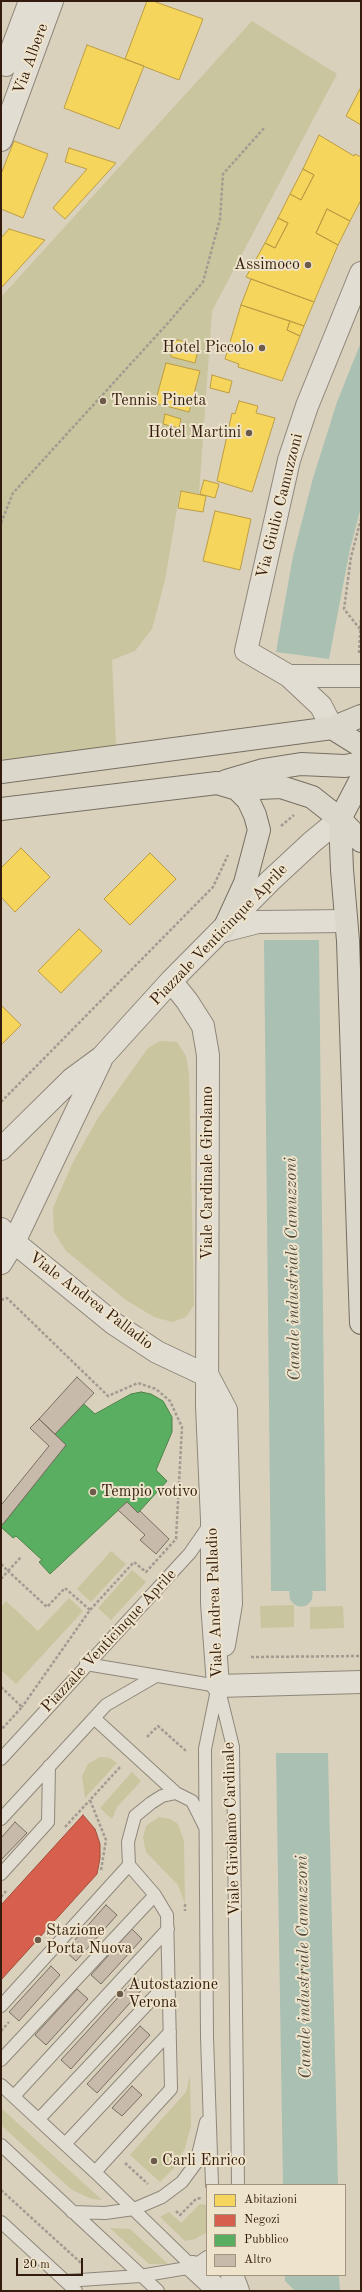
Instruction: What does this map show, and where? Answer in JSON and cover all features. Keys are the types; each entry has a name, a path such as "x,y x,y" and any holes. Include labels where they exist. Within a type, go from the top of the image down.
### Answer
{"main road":[{"path":"1,772 332,728 361,716"},
{"path":"332,728 361,746"},
{"path":"227,786 263,770 301,764 345,766 361,763"},
{"path":"361,779 340,819 346,921 361,1323"},
{"path":"222,931 244,883 259,830 255,815 248,800 227,786"},
{"path":"1,809 227,786 281,787 312,797 340,819 361,841"}],"street":[{"name":"Via Albere","path":"6,65 30,1"},
{"name":"Via Albere","path":"1,140 52,1"},
{"name":"Via Giulio Camuzzoni","path":"332,728 321,706 289,676 246,651 289,460 307,406 361,273"},
{"path":"289,676 361,676"},
{"name":"Piazzale Venticinque Aprile","path":"1,1149 72,1079 102,1057 171,982 270,881 312,842 340,819"},
{"path":"222,931 258,922 346,921"},
{"name":"Viale Cardinale Girolamo","path":"171,982 187,1001 203,1026 208,1055 208,1376"},
{"name":"Piazzale Venticinque Aprile","path":"1,1263 7,1235 102,1057"},
{"name":"Viale Andrea Palladio","path":"7,1235 113,1323 156,1352 208,1376 226,1410 231,1604 218,1686"},
{"name":"Viale Andrea Palladio","path":"208,1376 207,1406 212,1520 212,1603 218,1686"},
{"path":"218,1686 361,1682"},
{"path":"219,2276 230,2284"}],"lane":[{"name":"Piazzale Venticinque Aprile","path":"1,1759 86,1664 190,1553 212,1520"},
{"path":"86,1664 218,1686"},
{"path":"1,1819 106,1705 156,1676"},
{"name":"Viale Girolamo Cardinale","path":"212,2184 209,2107 205,1749 218,1686"},
{"name":"Viale Girolamo Cardinale","path":"218,1686 232,1747 238,2184"},
{"path":"94,1718 176,1793 192,1801 205,1828"},
{"path":"1,1874 48,1822 50,1766"},
{"path":"95,2172 171,2089 168,1915 155,1895 129,1865 128,1842 135,1816 162,1796 176,1793"},
{"path":"1,2006 129,1865"},
{"path":"1,2060 155,1895"},
{"path":"14,2096 168,1929"},
{"path":"38,2119 169,1981"},
{"path":"65,2144 170,2032"},
{"path":"1,2084 134,2209 200,2262 210,2291"},
{"path":"72,2212 106,2213 134,2209 162,2197 182,2182 196,2163 209,2107"},
{"path":"1,2145 140,2276 158,2291"},
{"path":"1,2222 76,2291"},
{"path":"65,2281 140,2276 200,2262"}],"path":[{"path":"1,523 13,493 168,323 203,282 220,219 223,174 265,128"},
{"path":"360,629 344,609 351,557 361,519"},
{"path":"360,629 361,620"},
{"path":"279,827 297,812"},
{"path":"1,1102 213,887 229,851"},
{"path":"1,1300 7,1298 108,1396 138,1383 156,1389 170,1401 182,1427 176,1539 146,1572 134,1562 90,1610 22,1707 1,1730"},
{"path":"1,1579 21,1557"},
{"path":"1,1564 47,1607 65,1588 90,1610"},
{"path":"251,1657 361,1656"},
{"path":"1,1687 22,1707"},
{"path":"147,1737 158,1726 186,1751"},
{"path":"100,1874 106,1840 90,1800 122,1765"},
{"path":"121,2159 154,2190"},
{"path":"1,2190 97,2278"},
{"path":"176,2211 180,2215 196,2199 206,2198"}],"shaded area":[{"name":"Tennis Pineta","path":"252,21 337,74 212,311 199,494 180,491 165,580 152,629 135,651 112,660 116,745 1,760 1,297"},
{"path":"160,1041 177,1042 186,1056 189,1074 194,1305 186,1317 172,1322 154,1317 126,1300 66,1251 54,1232 53,1208 73,1162 98,1118 148,1048"},
{"path":"111,1551 126,1564 91,1602 77,1589"},
{"path":"132,1570 146,1582 111,1620 98,1608"},
{"path":"69,1598 83,1611 16,1684 1,1670 1,1607 6,1601 38,1631"},
{"path":"294,1605 294,1627 261,1628 260,1606"},
{"path":"343,1606 344,1628 310,1629 310,1607"},
{"path":"100,1757 110,1758 117,1763 85,1798 82,1776 88,1764"},
{"path":"132,1772 141,1781 117,1807 112,1819 100,1808"},
{"path":"159,1817 170,1819 178,1824 184,1841 185,1904 178,1885 146,1852 143,1838 146,1826"},
{"path":"190,2075 191,2126 185,2148 175,2167 160,2182 130,2155 186,2092"},
{"path":"1,2108 102,2200 92,2199 72,2190 1,2125"},
{"path":"200,2204 206,2205 206,2233 195,2239 185,2241 160,2217 169,2212 181,2223"},
{"path":"110,2228 130,2229 168,2264 149,2264"}],"water":[{"path":"361,342 361,507 350,549 329,659 276,652 293,556 313,478 337,402"},
{"path":"264,940 319,940 326,1591 271,1591"},
{"path":"276,1753 328,1753 338,2184 283,2184"},
{"path":"285,2276 339,2276 340,2291 295,2291 285,2281"}],"building: Abitazioni":[{"path":"147,1 153,1 203,19 179,80 125,59"},
{"path":"87,45 144,66 119,129 64,108"},
{"path":"361,87 361,125 346,116"},
{"path":"319,135 354,156 355,154 361,157 361,200 350,221 327,209 316,233 338,245 314,302 246,277 265,243 275,248 288,223 278,218 290,194 301,200 314,175 303,169"},
{"path":"14,141 48,154 23,218 1,209 1,174"},
{"path":"69,148 116,163 65,219 53,208 87,169 65,162"},
{"path":"303,169 314,175 301,200 290,194"},
{"path":"327,209 350,221 338,245 316,233"},
{"path":"278,218 288,223 275,248 265,243"},
{"path":"9,229 45,240 1,288 1,238"},
{"path":"251,279 314,302 304,326 241,305"},
{"name":"Hotel Piccolo","path":"241,305 290,321 287,330 300,336 282,381 238,367 239,364 225,359"},
{"path":"290,321 304,326 300,336 287,330"},
{"path":"178,340 199,346 195,363 172,357 168,351 169,344"},
{"path":"166,363 200,371 189,412 155,403"},
{"path":"212,375 232,381 229,393 210,388"},
{"name":"Hotel Martini","path":"239,401 258,406 256,413 275,418 252,492 217,481 232,413 235,414"},
{"path":"165,414 181,419 179,428 163,424"},
{"path":"204,480 219,484 215,498 200,494"},
{"path":"181,491 206,496 203,512 178,508"},
{"path":"215,511 251,519 240,570 203,561"},
{"path":"21,848 50,877 15,912 1,897 1,868"},
{"path":"150,853 176,879 130,925 104,899"},
{"path":"79,929 102,951 61,993 38,971"},
{"path":"1,1005 21,1025 1,1045"}],"building: Negozi":[{"path":"83,1815 95,1829 100,1844 100,1858 97,1874 1,1980 1,1905"}],"building: Pubblico":[{"name":"Tempio votivo","path":"141,1392 151,1394 163,1401 172,1417 172,1432 156,1470 167,1481 138,1513 127,1502 50,1574 39,1562 42,1560 16,1536 13,1538 1,1527 66,1445 55,1434 84,1404 95,1414 131,1394"}],"building: Altro":[{"path":"77,1377 94,1393 55,1434 39,1419"},
{"path":"39,1419 66,1445 3,1524 1,1523 1,1503 2,1504 49,1446 30,1428"},
{"path":"127,1502 138,1513 140,1511 169,1539 156,1554 140,1540 145,1535 118,1510"},
{"path":"15,1822 27,1833 1,1860 1,1838"},
{"path":"106,1905 117,1915 76,1961 65,1951"},
{"path":"132,1929 142,1939 101,1984 91,1975"},
{"path":"51,1966 60,1975 19,2021 9,2012"},
{"path":"136,1978 145,1986 71,2069 61,2060"},
{"path":"77,1989 88,1999 46,2045 35,2035"},
{"path":"140,2026 150,2035 97,2093 87,2084"},
{"path":"132,2086 142,2095 122,2116 112,2108"}],"waterway":[{"name":"Canale industriale Camuzzoni","path":"300,1560 301,1595"}],"place":[{"name":"Assimoco","path":"308,265"},
{"name":"Hotel Piccolo","path":"262,348"},
{"name":"Tennis Pineta","path":"103,401"},
{"name":"Hotel Martini","path":"249,433"},
{"name":"Tempio votivo","path":"93,1492"},
{"name":"Stazione Porta Nuova","path":"38,1940"},
{"name":"Autostazione Verona","path":"120,1994"},
{"name":"Carli Enrico","path":"154,2161"}]}
